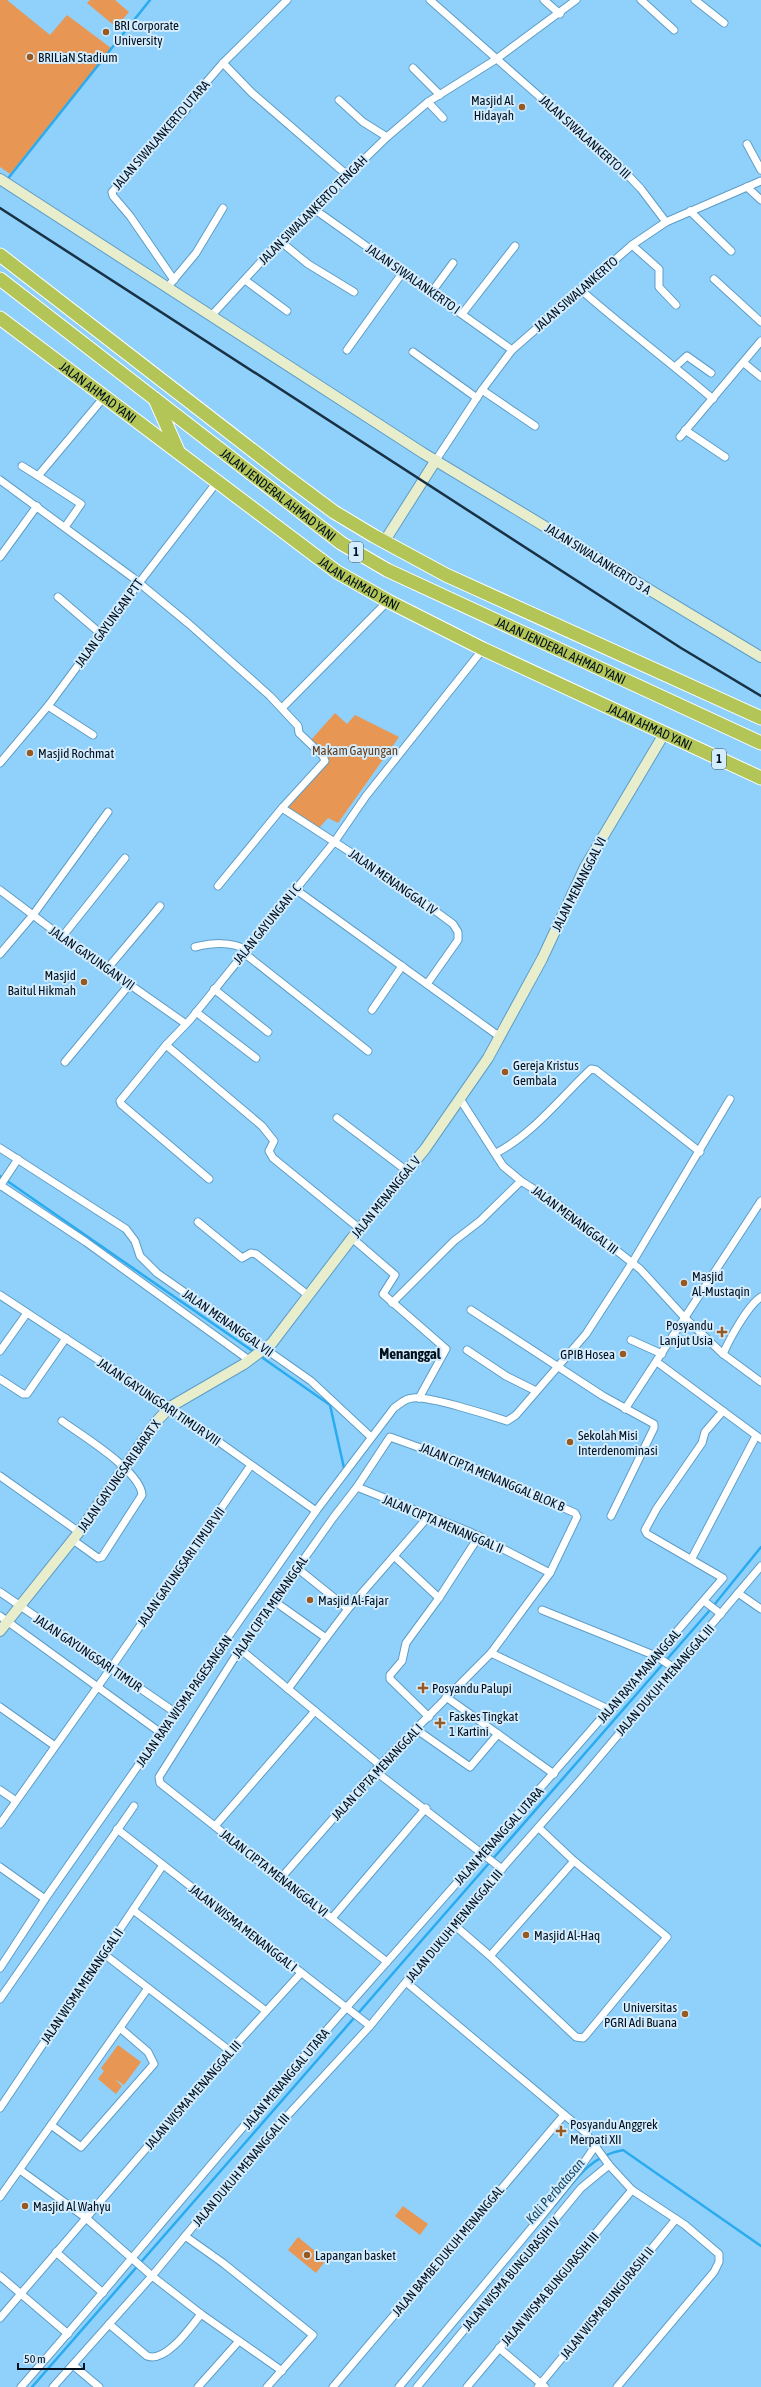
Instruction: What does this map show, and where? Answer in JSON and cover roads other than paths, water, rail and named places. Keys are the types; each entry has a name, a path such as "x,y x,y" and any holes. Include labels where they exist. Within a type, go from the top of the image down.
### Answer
{"highway":[{"name":"JALAN JENDERAL AHMAD YANI","path":"0,255 334,512 384,542 446,575 761,718"},
{"name":"JALAN JENDERAL AHMAD YANI","path":"0,279 154,397 296,510 341,543 387,570 761,743"},
{"name":"JALAN AHMAD YANI","path":"0,318 179,452 309,553 337,572 388,601 483,648 664,734 761,778"},
{"path":"154,397 179,452"}],"street":[{"name":"JALAN SIWALANKERTO UTARA","path":"171,284 134,221 112,194 185,111 200,90 223,63 287,0"},
{"name":"JALAN SIWALANKERTO III","path":"430,0 495,60 625,172 641,189 666,222"},
{"path":"544,0 560,14"},
{"name":"JALAN SIWALANKERTO TENGAH","path":"212,315 280,242 347,175 419,109 495,60 560,14 576,0"},
{"path":"640,0 674,30"},
{"path":"695,0 724,23"},
{"path":"223,63 252,93 347,175"},
{"path":"413,68 440,95"},
{"path":"339,100 363,122 387,137"},
{"path":"428,102 443,118"},
{"path":"747,144 761,170"},
{"name":"JALAN SIWALANKERTO 3 A","path":"0,179 171,284 212,315 436,460 761,657"},
{"name":"JALAN SIWALANKERTO","path":"436,460 482,390 512,350 632,245 666,222 761,181"},
{"path":"747,187 761,200"},
{"path":"171,284 196,253 223,208"},
{"name":"JALAN SIWALANKERTO I","path":"314,209 512,350"},
{"path":"690,211 731,251"},
{"path":"280,242 308,264 354,292"},
{"path":"632,245 659,269 659,287 676,305"},
{"path":"462,314 515,246"},
{"path":"431,293 453,263"},
{"path":"347,350 403,272"},
{"path":"714,279 761,322"},
{"path":"245,280 287,311"},
{"path":"581,290 628,331 676,366 713,399"},
{"path":"680,437 761,342"},
{"path":"412,352 477,398"},
{"path":"676,366 687,356 711,373"},
{"path":"744,363 761,377"},
{"path":"482,390 535,426"},
{"path":"38,476 105,396"},
{"path":"685,430 725,457"},
{"path":"384,542 436,460"},
{"path":"22,466 81,504 65,527"},
{"path":"0,480 139,583 189,624 282,708 298,726 299,733 325,759 282,808 218,886"},
{"name":"JALAN GAYUNGAN PTT","path":"0,764 48,706 139,583 217,482"},
{"path":"0,557 37,506"},
{"path":"58,597 101,634"},
{"path":"282,708 388,601"},
{"name":"JALAN GAYUNGAN I C","path":"209,1179 120,1103 166,1045 186,1024 246,952 335,841 366,796 483,648"},
{"path":"48,706 93,735"},
{"name":"JALAN MENANGGAL VI","path":"500,1037 542,959 585,867 664,734"},
{"name":"JALAN MENANGGAL IV","path":"282,808 395,881 453,924 458,932 458,940 428,984"},
{"path":"0,954 33,915 108,812"},
{"path":"62,937 125,858"},
{"path":"295,889 500,1037"},
{"name":"JALAN GAYUNGAN VII","path":"0,890 62,937 186,1024"},
{"path":"107,969 160,906"},
{"path":"195,947 226,943 237,945 368,1051"},
{"path":"372,1010 402,966"},
{"path":"65,1062 129,985"},
{"path":"214,989 268,1032"},
{"path":"196,1012 256,1058"},
{"name":"JALAN MENANGGAL V","path":"258,1354 282,1332 352,1238 407,1171 460,1099 500,1037"},
{"path":"166,1045 262,1126 274,1141 270,1151 273,1158 360,1229"},
{"path":"496,1153 504,1149 546,1114 591,1069 633,1098 700,1152"},
{"name":"JALAN MENANGGAL III","path":"460,1099 503,1166 521,1181 559,1205 632,1263 684,1317 723,1354 761,1382"},
{"path":"352,1238 395,1275 383,1292 392,1303 446,1349 419,1398 507,1421 516,1415 586,1334 632,1263 700,1152 730,1099"},
{"path":"337,1118 407,1171"},
{"name":"JALAN MENANGGAL VII","path":"0,1148 126,1229 135,1241 143,1259 157,1274 258,1354 311,1381 371,1436"},
{"path":"18,1159 1,1184 86,1242 258,1354"},
{"path":"392,1303 454,1241 480,1221 521,1181"},
{"path":"625,1409 761,1201"},
{"path":"198,1222 242,1258 251,1253 256,1254 309,1296"},
{"name":"JALAN GAYUNGSARI TIMUR VIII","path":"0,1295 170,1407 316,1511"},
{"path":"723,1354 727,1344 761,1297"},
{"path":"471,1310 557,1367 625,1409 653,1422 654,1428 611,1516"},
{"path":"0,1351 27,1313"},
{"path":"0,1379 23,1394 27,1394 66,1338"},
{"path":"631,1340 662,1354"},
{"path":"467,1350 506,1376 536,1391"},
{"name":"JALAN GAYUNGSARI BARAT X","path":"0,1631 4,1619 21,1607 76,1536 149,1430 170,1407 258,1354"},
{"path":"657,1362 759,1437 692,1558 647,1534 645,1530 657,1508 702,1442 705,1432 723,1411"},
{"name":"JALAN RAYA WISMA PAGESANGAN","path":"0,1968 45,1899 160,1733 316,1511 371,1436 394,1408 404,1400 419,1398"},
{"path":"0,1476 76,1536 98,1558 102,1557 142,1496 138,1483 124,1468 62,1421"},
{"name":"JALAN CIPTA MENANGGAL","path":"160,1783 161,1773 240,1649 297,1568 357,1487 390,1437"},
{"name":"JALAN CIPTA MENANGGAL BLOK B","path":"390,1437 465,1464 575,1513 577,1517 550,1573"},
{"name":"JALAN GAYUNGSARI TIMUR VII","path":"0,1824 111,1668 251,1465"},
{"name":"JALAN CIPTA MENANGGAL II","path":"357,1487 428,1517 479,1536 550,1573"},
{"path":"288,1688 348,1609 428,1517"},
{"path":"429,1717 389,1677 402,1661 409,1640 440,1598 479,1536"},
{"path":"394,1556 440,1598"},
{"name":"JALAN RAYA MANANGGAL","path":"554,1774 706,1602 723,1578 692,1558"},
{"name":"JALAN DUKUH MENANGGAL III","path":"53,2387 74,2366 263,2142 406,1982 500,1867 539,1828 761,1566"},
{"path":"297,1568 348,1609"},
{"name":"JALAN CIPTA MENANGGAL I","path":"281,1878 380,1765 491,1653 550,1573"},
{"name":"JALAN GAYUNGSARI TIMUR","path":"0,1592 176,1712"},
{"path":"738,1594 761,1609"},
{"path":"274,1601 326,1638"},
{"path":"706,1602 721,1613"},
{"path":"542,1610 656,1657 673,1668"},
{"name":"JALAN GAYUNGSARI TIMUR","path":"4,1619 160,1733"},
{"path":"240,1649 380,1765"},
{"path":"491,1653 610,1710"},
{"path":"446,1697 554,1774"},
{"path":"0,1707 55,1746"},
{"path":"215,1826 314,1711"},
{"path":"416,1730 470,1767 498,1734"},
{"path":"375,1771 426,1808 500,1867"},
{"name":"JALAN MENANGGAL UTARA","path":"21,2387 134,2259 387,1962 486,1855 554,1774"},
{"name":"JALAN CIPTA MENANGGAL VI","path":"160,1783 387,1962"},
{"path":"0,1790 16,1801"},
{"path":"0,1998 134,1806"},
{"path":"332,1918 426,1808"},
{"path":"453,1924 490,1956 576,2037 583,2038 586,2035 667,1938 574,1861 539,1828"},
{"name":"JALAN WISMA MENANGGAL I","path":"117,1829 368,2025"},
{"path":"490,1956 574,1861"},
{"name":"JALAN WISMA MENANGGAL II","path":"0,2108 163,1865"},
{"path":"0,1867 45,1899"},
{"path":"133,1910 266,2011"},
{"path":"104,1954 230,2051"},
{"name":"JALAN WISMA MENANGGAL III","path":"0,2318 230,2051 301,1973"},
{"path":"406,1982 564,2115 596,2146 608,2163 632,2190 676,2219 718,2251 719,2258 714,2272 617,2387"},
{"path":"0,2197 148,1988"},
{"path":"51,2125 76,2145 81,2146 154,2064 148,2052 120,2028"},
{"name":"JALAN BAMBE DUKUH MENANGGAL","path":"333,2387 564,2115"},
{"path":"399,2387 544,2213 596,2146"},
{"name":"JALAN WISMA BUNGURASIH IV","path":"417,2387 581,2188 608,2163"},
{"path":"20,2170 86,2218 151,2275 201,2314 282,2371"},
{"name":"JALAN WISMA BUNGURASIH III","path":"467,2387 632,2190"},
{"name":"JALAN WISMA BUNGURASIH II","path":"542,2386 676,2219"},
{"path":"185,2236 223,2263 313,2335 267,2387"},
{"path":"56,2252 103,2293"},
{"path":"0,2276 68,2334"},
{"path":"109,2324 147,2356 153,2359 158,2358 172,2347 201,2314"},
{"path":"198,2387 238,2341"},
{"path":"499,2348 542,2386"},
{"path":"74,2366 99,2387"}],"waterway":[{"path":"6,181 150,0"},
{"path":"0,1176 254,1352"},
{"path":"260,1356 330,1405 344,1468"},
{"path":"32,2387 710,1610 761,1547"},
{"name":"Kali Perbatasan","path":"555,2205 584,2170 592,2163 611,2153 623,2150 761,2246"}],"railway":[{"path":"0,208 681,648 761,696"}],"place":[{"name":"BRI Corporate University","path":"106,32"},
{"name":"BRILiaN Stadium","path":"30,57"},
{"name":"Masjid Al Hidayah","path":"522,107"},
{"name":"Masjid Rochmat","path":"30,753"},
{"name":"Masjid Baitul Hikmah","path":"84,982"},
{"name":"Gereja Kristus Gembala","path":"505,1072"},
{"name":"Masjid Al-Mustaqin","path":"684,1283"},
{"name":"Posyandu Lanjut Usia","path":"722,1332"},
{"name":"GPIB Hosea","path":"623,1354"},
{"name":"Sekolah Misi Interdenominasi","path":"570,1442"},
{"name":"Masjid Al-Fajar","path":"310,1600"},
{"name":"Posyandu Palupi","path":"423,1688"},
{"name":"Faskes Tingkat 1 Kartini","path":"440,1723"},
{"name":"Masjid Al-Haq","path":"526,1935"},
{"name":"Universitas PGRI Adi Buana","path":"685,2014"},
{"name":"Posyandu Anggrek Merpati XII","path":"561,2131"},
{"name":"Masjid Al Wahyu","path":"25,2206"},
{"name":"Lapangan basket","path":"307,2255"}],"district":[{"name":"Menanggal","path":"410,1353"}],"park label":[{"name":"Makam Gayungan","path":"355,750"}]}
